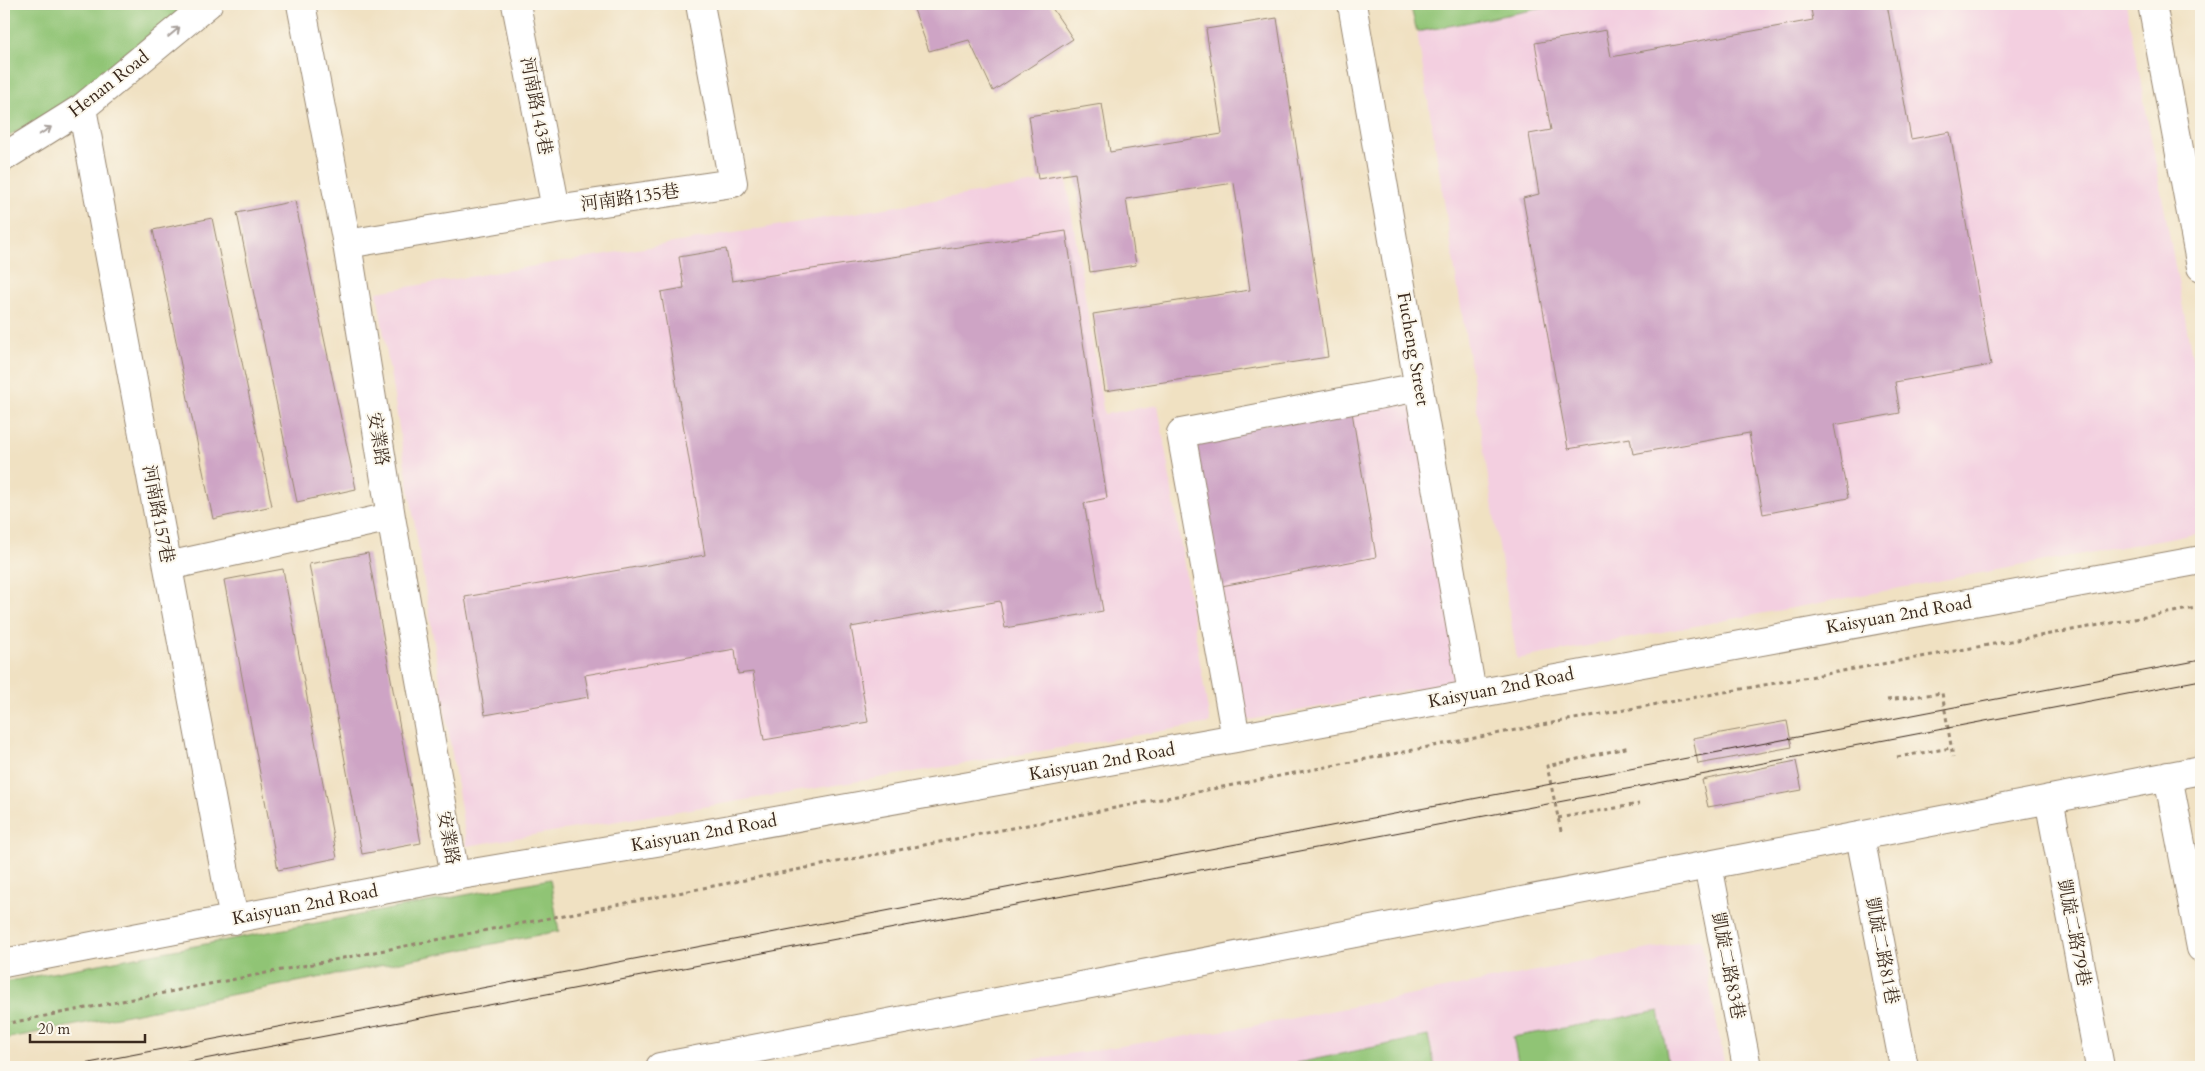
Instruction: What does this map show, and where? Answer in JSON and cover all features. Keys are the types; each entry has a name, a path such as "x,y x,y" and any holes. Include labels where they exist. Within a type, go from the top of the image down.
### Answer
{"street":[{"name":"Henan Road","path":"4,157 82,108 208,4"},
{"name":"安業路","path":"301,4 347,244 391,517 455,876"},
{"name":"河南路143巷","path":"516,4 556,209"},
{"name":"河南路135巷","path":"347,244 556,209 733,183 700,4"},
{"name":"Fucheng Street","path":"1352,4 1472,693"},
{"path":"2152,4 2201,267"},
{"name":"河南路157巷","path":"82,108 234,920"},
{"path":"1236,738 1181,433 1419,387"},
{"path":"168,566 391,517"},
{"name":"Kaisyuan 2nd Road","path":"4,963 455,876 696,835 1236,738 2201,560"},
{"path":"660,1067 2201,770"},
{"path":"2168,776 2201,948"},
{"name":"凱旋二路79巷","path":"2049,799 2100,1067"},
{"name":"凱旋二路81巷","path":"1860,836 1904,1067"},
{"name":"凱旋二路83巷","path":"1708,865 1747,1067"}],"path":[{"path":"4,1024 1558,722 2201,607"},
{"path":"1888,700 1942,693 1953,757"},
{"path":"1561,831 1547,766 1630,747"},
{"path":"1897,757 1951,748"},
{"path":"1558,818 1640,804"}],"shaded area":[{"path":"1564,4 2126,4 2201,404 2201,532 1517,659 1417,32"},
{"path":"1066,178 1104,414 1158,405 1210,723 467,846 377,292"},
{"path":"1421,397 1459,681 1233,723 1191,440"},
{"path":"1701,939 1725,1067 983,1067 1247,1027"}],"green space":[{"path":"4,4 188,4 58,107 4,139"},
{"path":"1410,4 1564,4 1417,32"},
{"path":"550,879 559,931 4,1039 4,982"},
{"path":"1659,1011 1669,1067 1519,1067 1513,1037"},
{"path":"1428,1036 1435,1067 1298,1067 1297,1063"}],"building":[{"path":"912,4 1053,4 1050,5 1073,39 993,91 969,40 929,51"},
{"path":"1810,4 1887,4 1911,139 1950,132 1991,365 1895,382 1900,413 1834,425 1848,498 1763,514 1749,433 1633,454 1630,438 1568,449 1523,198 1539,194 1529,134 1551,130 1535,43 1606,30 1611,57 1813,20"},
{"path":"1277,18 1328,357 1105,391 1093,314 1250,290 1234,183 1126,199 1136,265 1090,272 1075,173 1038,179 1029,116 1102,104 1110,152 1222,134 1206,29"},
{"path":"295,201 356,489 297,502 237,213"},
{"path":"212,218 272,506 213,519 153,230"},
{"path":"1066,231 1107,498 1084,503 1103,611 1005,628 1000,601 851,627 868,722 764,740 753,672 738,674 735,649 585,675 589,697 485,715 465,597 705,555 661,292 684,288 679,257 726,249 732,281"},
{"path":"1351,406 1376,557 1216,587 1191,440"},
{"path":"368,553 421,843 362,854 309,564"},
{"path":"283,569 337,858 278,870 224,580"},
{"path":"1787,721 1792,747 1698,764 1693,738"},
{"path":"1796,761 1802,790 1708,807 1702,780"}],"tram line":[{"path":"68,1067 2201,660"},
{"path":"162,1067 2201,680"}]}
